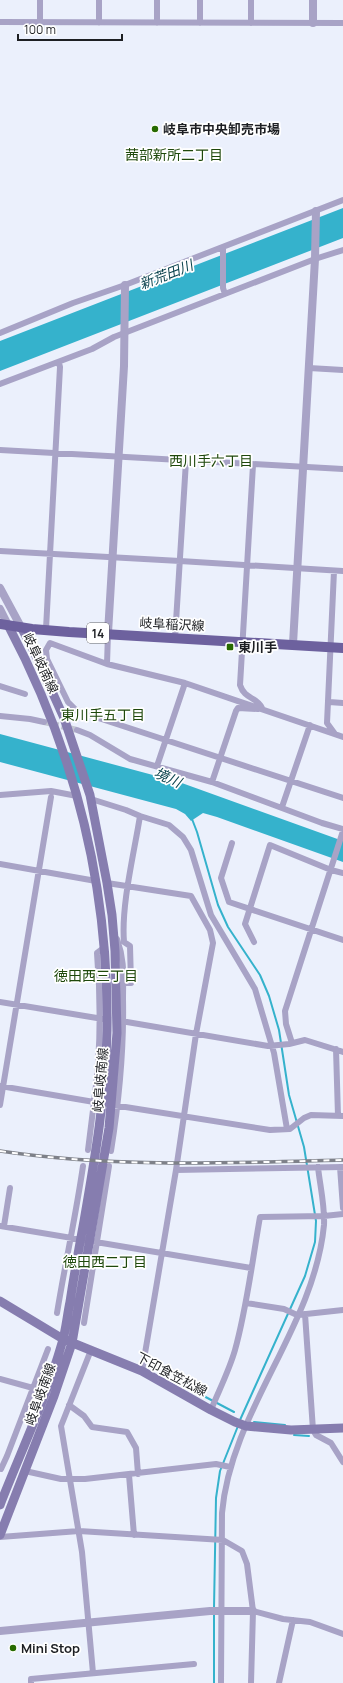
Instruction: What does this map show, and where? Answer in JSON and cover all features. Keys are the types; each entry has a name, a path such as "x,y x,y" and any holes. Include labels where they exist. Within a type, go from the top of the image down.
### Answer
{"main road":[{"name":"岐阜稲沢線","path":"4,624 46,629 343,648"},
{"name":"岐阜岐南線","path":"0,1536 54,1396 72,1344 80,1267 100,1124 107,1032 105,947 96,881 76,793 63,749 45,701 4,624"},
{"name":"岐阜岐南線","path":"0,1505 46,1392 63,1339 80,1267 109,1128 117,1033 113,929 107,883 91,797 74,746 52,690 21,627"},
{"name":"下印食笠松線","path":"0,1301 72,1344 91,1350 142,1371 210,1410 241,1424 291,1430 343,1428"}],"street":[{"path":"40,0 40,23"},
{"path":"99,0 99,23"},
{"path":"157,0 157,23"},
{"path":"200,0 200,23"},
{"path":"251,0 251,23"},
{"path":"313,0 313,23"},
{"path":"0,22 343,23"},
{"path":"0,333 73,303 125,288 316,214 343,200"},
{"path":"293,644 315,257 316,214"},
{"path":"223,250 224,291"},
{"path":"0,384 92,349 125,331 224,291 315,257 343,250"},
{"path":"107,664 125,331 125,288"},
{"path":"46,629 60,367 58,362"},
{"path":"309,368 343,370"},
{"path":"0,450 343,469"},
{"path":"175,638 186,461"},
{"path":"253,465 240,685 242,692 260,704 262,708"},
{"path":"0,552 343,571"},
{"path":"334,571 329,702 326,723 335,734"},
{"path":"0,588 21,627"},
{"path":"0,609 4,624"},
{"path":"343,737 262,708 185,683 107,664 50,643 46,650 47,659 68,702 77,711 343,798"},
{"path":"157,766 185,683"},
{"path":"0,686 25,694"},
{"path":"329,702 343,703"},
{"path":"212,782 238,708 258,710 262,708"},
{"path":"0,716 44,722"},
{"path":"282,807 310,725"},
{"path":"77,730 90,734 130,760 157,766 212,782 343,831 286,1011 286,1024 290,1044"},
{"path":"0,795 51,791 76,793"},
{"path":"0,1105 51,797"},
{"path":"91,797 168,826 183,837 191,850 211,915 256,990 274,1046 288,1129"},
{"path":"123,983 131,982 130,946 124,942 124,931 129,886 140,816"},
{"path":"232,843 221,878 229,902 343,940"},
{"path":"254,942 245,924 270,845 331,867 343,873"},
{"path":"0,864 96,881"},
{"path":"107,883 191,896 210,930 213,943 196,1034 176,1170 142,1371"},
{"path":"111,1151 118,1105 123,983 123,960 113,929"},
{"path":"88,1150 97,1079 102,1018 97,953 105,947"},
{"path":"0,1002 102,1018"},
{"path":"122,1022 274,1046 305,1040 343,1052"},
{"path":"2,1087 270,1130 288,1129 311,1115 340,1116 336,1049"},
{"path":"57,1313 84,1166"},
{"path":"84,1323 109,1166"},
{"path":"221,1683 221,1540 222,1513 228,1467 241,1424 313,1278 318,1260 322,1216 316,1167"},
{"path":"176,1170 342,1167 343,1208"},
{"path":"10,1188 2,1226 251,1268"},
{"path":"210,1410 229,1370 246,1303 260,1217 322,1216 343,1214"},
{"path":"246,1303 284,1309 296,1314 343,1310"},
{"path":"305,1314 313,1430 316,1434 331,1442 343,1462"},
{"path":"14,1470 0,1469 7,1456 48,1349"},
{"path":"91,1350 61,1426 80,1531 94,1673"},
{"path":"0,1379 33,1388"},
{"path":"69,1405 84,1416 92,1427 127,1432 136,1448 138,1474"},
{"path":"25,1471 70,1480 219,1465 228,1467"},
{"path":"129,1475 134,1534"},
{"path":"0,1536 80,1531 134,1534 221,1540 242,1551 247,1564 253,1611 251,1683"},
{"path":"0,1631 210,1611 253,1611 283,1619 310,1622 343,1634"},
{"path":"279,1683 293,1620"},
{"path":"31,1683 30,1679 194,1664"}],"water":[{"path":"343,208 343,238 0,371 0,341"},
{"path":"0,734 179,782 343,841 343,862 217,817 203,813 191,821 185,814 176,809 0,762"}],"waterway":[{"path":"192,819 218,905 228,927 260,975 269,996 279,1030 289,1095 304,1147 316,1221 315,1242 305,1276 240,1420"},
{"path":"162,1374 234,1412"},
{"path":"254,1422 285,1425"},
{"path":"214,1608 216,1498 220,1471 238,1426"},
{"path":"294,1435 309,1436"},
{"path":"214,1612 214,1683"}],"tunnel":[{"path":"44,722 77,730"}],"railway":[{"path":"0,1151 86,1160 129,1162 214,1163 343,1160"}],"place":[{"name":"岐阜市中央卸売市場","path":"155,129"},
{"name":"東川手","path":"230,647"},
{"name":"Mini Stop","path":"13,1648"}],"district":[{"name":"茜部新所二丁目","path":"174,154"},
{"name":"西川手六丁目","path":"211,460"},
{"name":"東川手五丁目","path":"103,714"},
{"name":"徳田西三丁目","path":"96,975"},
{"name":"徳田西二丁目","path":"105,1261"}],"water label":[{"name":"新荒田川","path":"166,274"},
{"name":"境川","path":"168,777"}]}
